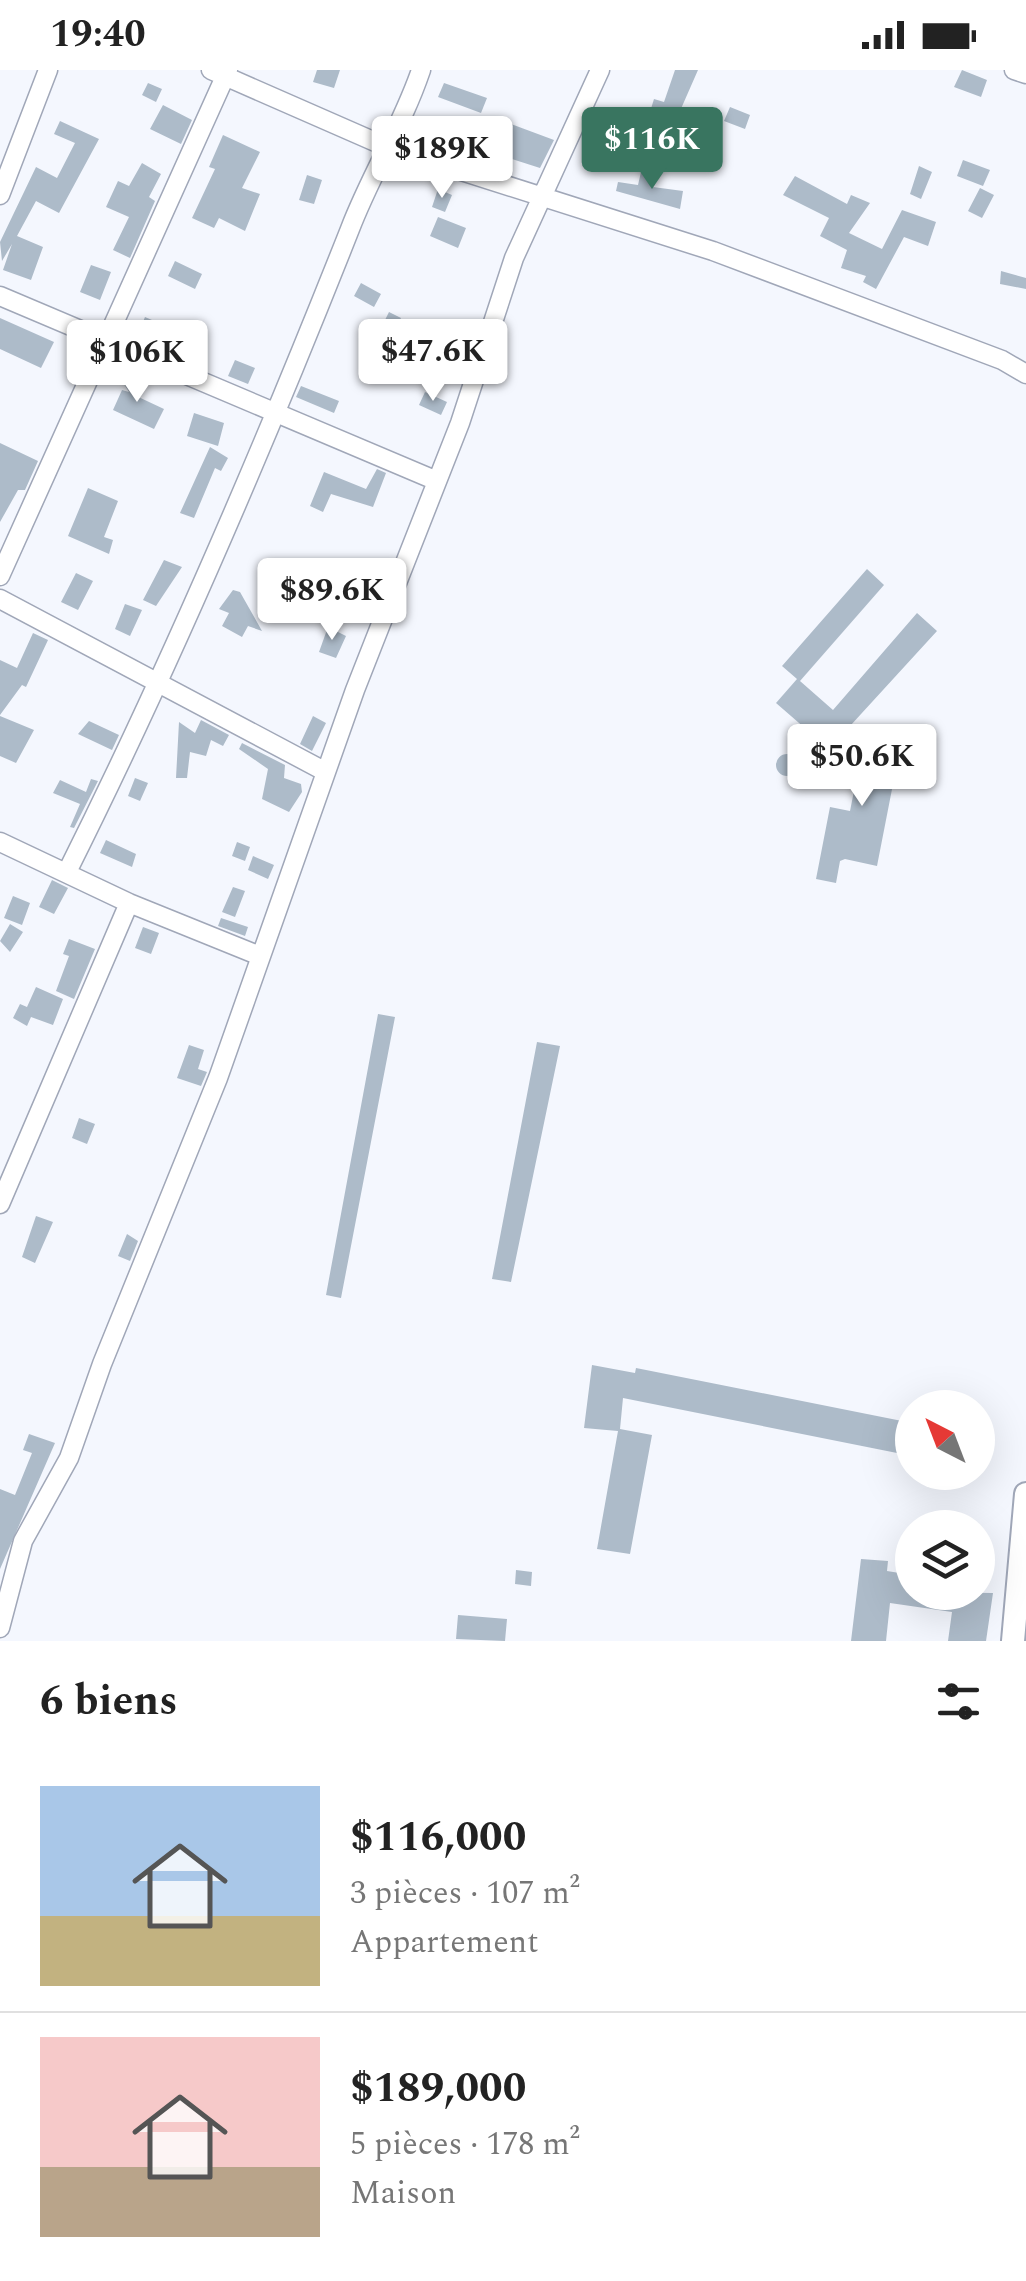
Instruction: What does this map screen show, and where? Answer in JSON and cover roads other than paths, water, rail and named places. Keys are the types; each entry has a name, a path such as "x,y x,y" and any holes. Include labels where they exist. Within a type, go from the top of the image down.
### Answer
{"street":[{"path":"0,195 48,70"},
{"path":"67,872 160,687 276,415 359,206 390,148 421,70"},
{"path":"0,1628 23,1541 68,1458 218,1078 326,772 437,481 514,258 600,70"},
{"path":"1014,70 1026,74"},
{"path":"0,576 107,343 221,72 390,148 546,195 766,271 1002,360 1026,374"},
{"path":"0,296 437,481"},
{"path":"0,599 326,772"},
{"path":"0,842 129,903 260,956"},
{"path":"0,1204 129,903"},
{"path":"1013,1641 1026,1494"}]}
